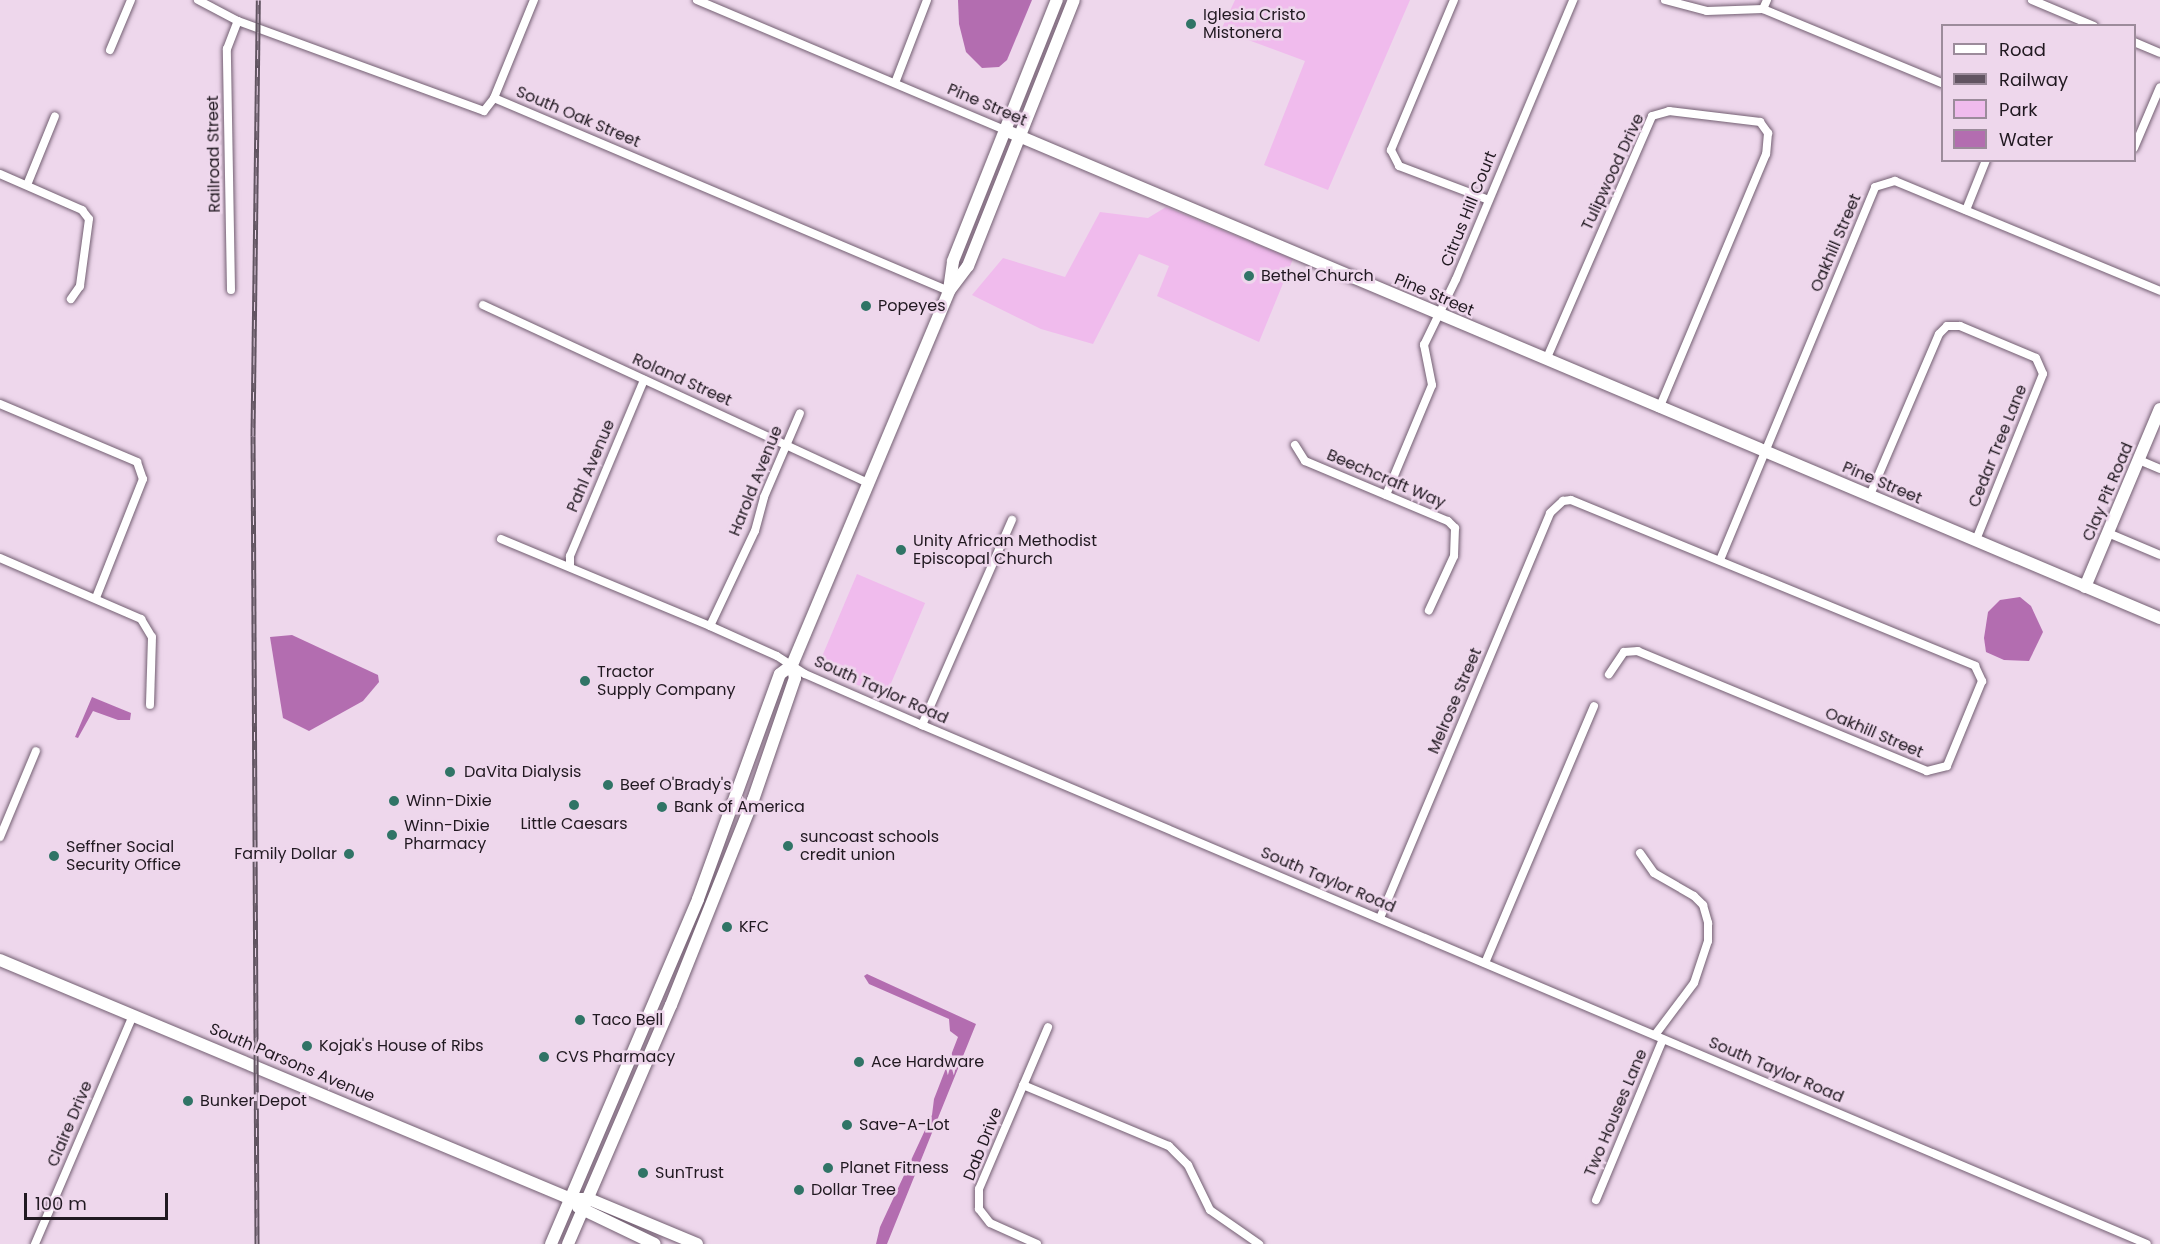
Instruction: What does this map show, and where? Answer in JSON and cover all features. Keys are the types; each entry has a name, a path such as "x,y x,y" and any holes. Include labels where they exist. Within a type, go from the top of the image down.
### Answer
{"main road":[{"path":"949,291 953,261 1007,131 1057,0"},
{"path":"550,1244 698,899 780,674 792,665 949,291 968,266 1074,0"},
{"name":"Pine Street","path":"1007,131 2160,618"},
{"name":"Clay Pit Road","path":"2085,586 2160,409"},
{"path":"568,1244 589,1199 753,800 795,678 792,665"},
{"name":"South Parsons Avenue","path":"0,960 571,1199 589,1199 697,1244"},
{"name":"South Parsons Avenue","path":"571,1199 583,1212 655,1244"}],"street":[{"path":"110,50 131,0"},
{"name":"South Oak Street","path":"198,0 238,21 475,110 484,111 494,98 949,291"},
{"path":"494,98 534,0"},
{"name":"Pine Street","path":"697,0 1007,131"},
{"path":"895,83 927,0"},
{"path":"1454,0 1391,150 1399,166 1488,200"},
{"name":"Citrus Hill Court","path":"1386,495 1432,385 1424,345 1440,315 1573,0"},
{"path":"1665,0 1707,11 1765,4 1941,83"},
{"path":"2032,0 2089,24"},
{"name":"Railroad Street","path":"231,290 227,49 238,21"},
{"path":"2136,43 2160,53"},
{"path":"2136,143 2160,87"},
{"name":"Tulipwood Drive","path":"1546,360 1652,116 1669,111 1760,122 1768,133 1766,154 1659,408"},
{"path":"27,185 55,116"},
{"path":"1966,210 1985,162"},
{"path":"0,174 82,210 89,219 80,286 71,299"},
{"name":"Oakhill Street","path":"1720,560 1875,187 1895,181 2160,291"},
{"name":"Roland Street","path":"483,305 644,380 787,442 868,483"},
{"name":"Cedar Tree Lane","path":"1870,495 1939,334 1947,326 1960,326 2036,358 2043,374 1976,540"},
{"name":"Pahl Avenue","path":"570,565 570,556 644,380"},
{"path":"0,404 137,462 143,479 96,598"},
{"name":"Harold Avenue","path":"710,626 759,522 764,497 800,413"},
{"name":"Beechcraft Way","path":"1295,445 1305,461 1386,495 1455,528 1454,556 1429,610"},
{"path":"2139,460 2160,470"},
{"name":"Oakhill Street","path":"1563,501 1571,500 1975,666 1982,681 1947,766 1927,771 1638,651 1624,652 1609,674"},
{"name":"Melrose Street","path":"1380,918 1550,513 1563,501"},
{"path":"922,725 1012,520"},
{"path":"2108,533 2160,555"},
{"name":"South Taylor Road","path":"501,539 570,565 710,626 922,725 2147,1244"},
{"path":"0,558 141,619 152,637 150,705"},
{"path":"1485,963 1594,706"},
{"path":"0,837 36,751"},
{"name":"Two Houses Lane","path":"1596,1200 1659,1037 1694,983 1708,941 1708,923 1702,905 1694,896 1654,873 1640,854"},
{"name":"Claire Drive","path":"35,1244 133,1015"},
{"name":"Dab Drive","path":"1037,1244 990,1223 979,1209 979,1189 1048,1028"},
{"path":"1023,1084 1169,1146 1188,1165 1210,1210 1259,1244"}],"green space":[{"path":"1235,0 1410,0 1328,190 1264,165 1305,61 1221,30"},
{"path":"1166,207 1293,259 1259,342 1157,296 1169,266 1139,254 1093,344 1041,329 972,295 1003,258 1065,277 1100,212 1148,218"},
{"path":"857,574 925,603 885,697 817,668"}],"water":[{"path":"958,0 1032,0 1007,60 999,67 982,68 966,52 959,24"},
{"path":"2020,597 2031,606 2043,632 2029,661 2004,660 1986,652 1984,638 1988,612 2000,600"},
{"path":"292,635 378,675 379,682 363,701 309,731 283,718 270,637"},
{"path":"92,697 131,713 130,720 118,720 93,711 78,738 75,737"},
{"path":"867,974 976,1024 887,1244 876,1244 880,1227 932,1115 934,1099 958,1037 950,1031 949,1019 869,984 864,976"}],"railway":[{"path":"257,1244 253,436 258,0"}],"place":[{"name":"Iglesia Cristo Mistonera","path":"1191,24"},
{"name":"Bethel Church","path":"1249,276"},
{"name":"Popeyes","path":"866,306"},
{"name":"Unity African Methodist Episcopal Church","path":"901,550"},
{"name":"Tractor Supply Company","path":"585,681"},
{"name":"DaVita Dialysis","path":"450,772"},
{"name":"Beef O'Brady's","path":"608,785"},
{"name":"Winn-Dixie","path":"394,801"},
{"name":"Little Caesars","path":"574,805"},
{"name":"Bank of America","path":"662,807"},
{"name":"Winn-Dixie Pharmacy","path":"392,835"},
{"name":"suncoast schools credit union","path":"788,846"},
{"name":"Family Dollar","path":"349,854"},
{"name":"Seffner Social Security Office","path":"54,856"},
{"name":"KFC","path":"727,927"},
{"name":"Taco Bell","path":"580,1020"},
{"name":"Kojak's House of Ribs","path":"307,1046"},
{"name":"CVS Pharmacy","path":"544,1057"},
{"name":"Ace Hardware","path":"859,1062"},
{"name":"Bunker Depot","path":"188,1101"},
{"name":"Save-A-Lot","path":"847,1125"},
{"name":"Planet Fitness","path":"828,1168"},
{"name":"SunTrust","path":"643,1173"},
{"name":"Dollar Tree","path":"799,1190"}]}
